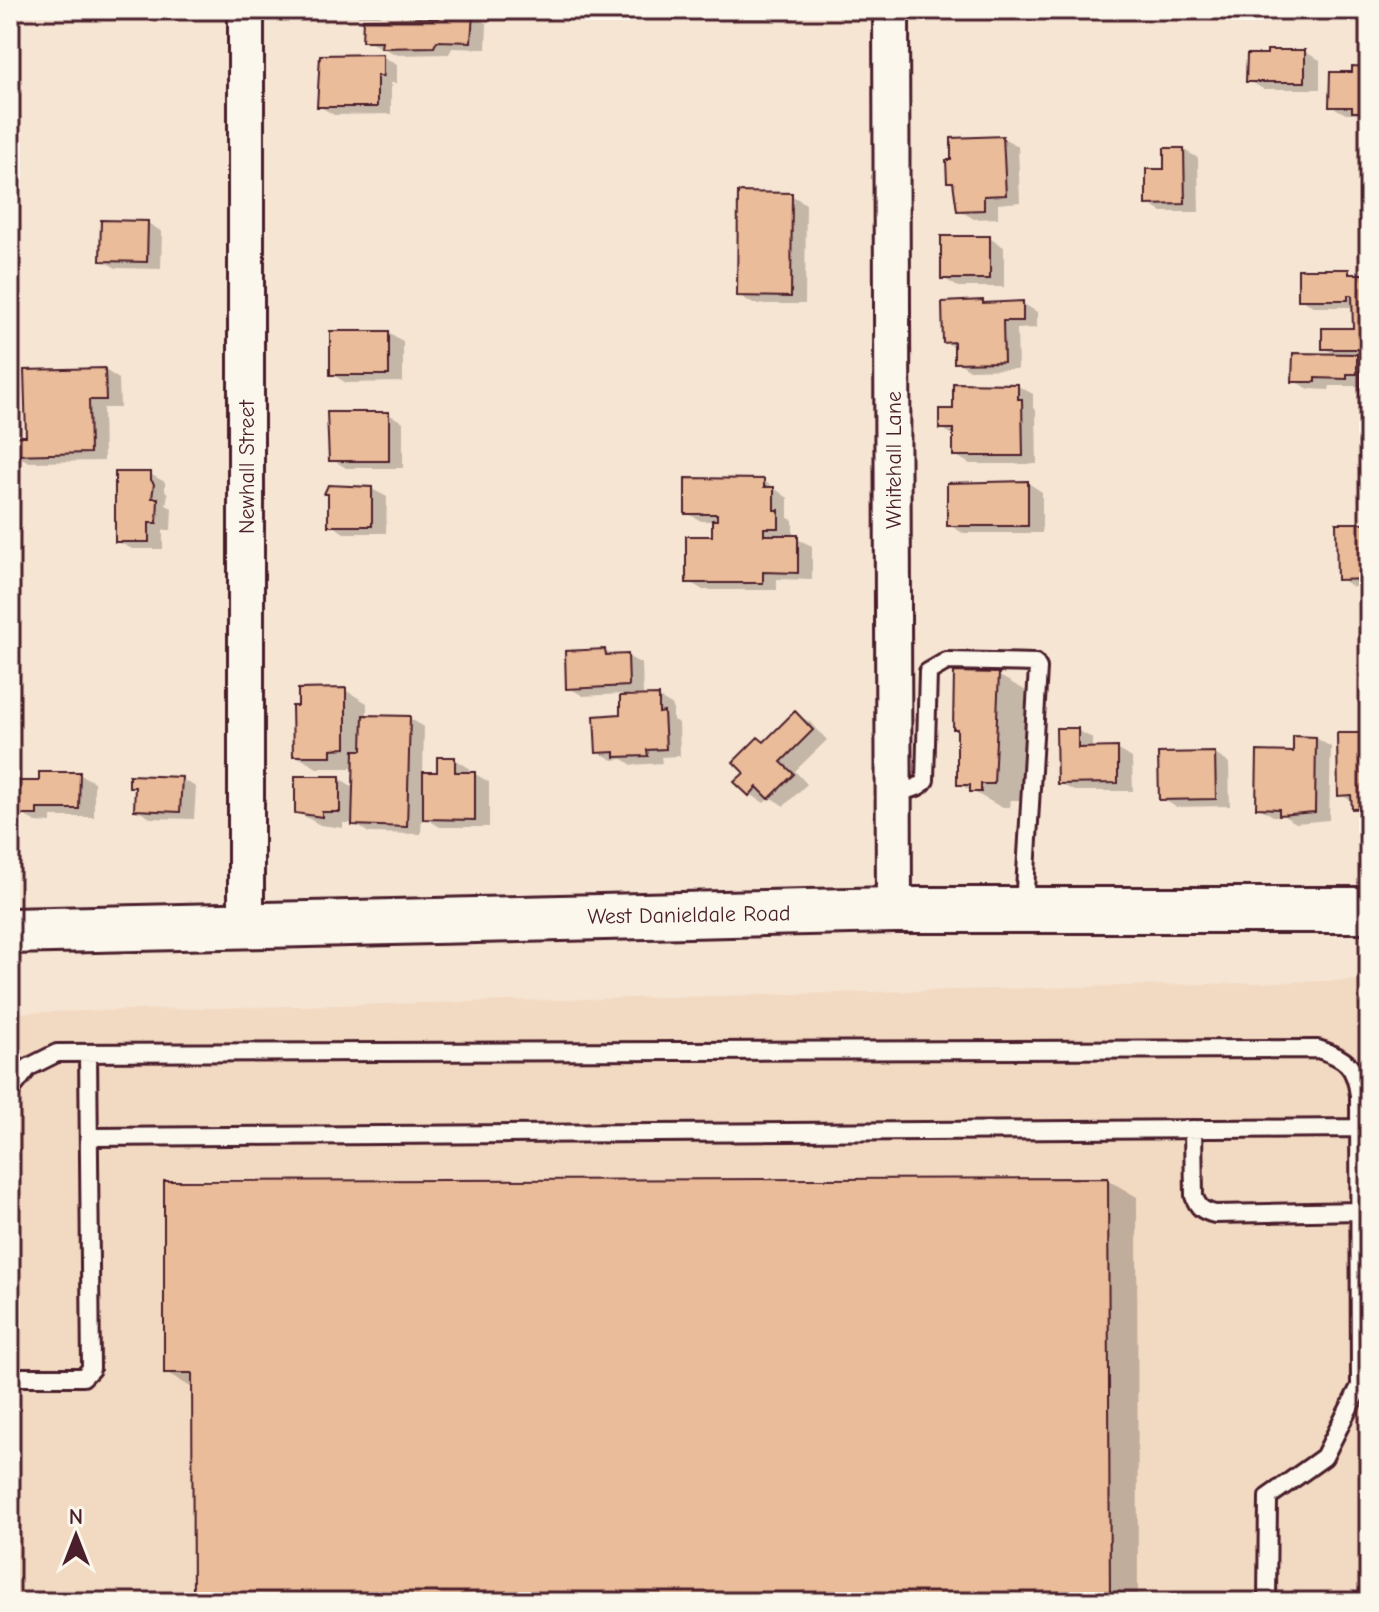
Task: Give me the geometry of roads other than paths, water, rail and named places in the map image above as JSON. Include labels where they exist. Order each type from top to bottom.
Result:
[{"type":"street","name":"Newhall Street","points":[[246,10],[246,924]]},
{"type":"street","name":"Whitehall Lane","points":[[891,10],[894,910]]},
{"type":"street","name":"West Danieldale Road","points":[[10,931],[894,910],[1369,910]]},
{"type":"lane","points":[[894,791],[910,790],[925,780],[928,672],[947,661],[1035,663],[1038,668],[1024,910]]},
{"type":"lane","points":[[10,1091],[29,1067],[57,1053],[1318,1049],[1334,1054],[1349,1064],[1357,1078],[1360,1128],[1360,1386],[1324,1457],[1268,1497],[1267,1602]]},
{"type":"lane","points":[[10,1284],[10,1376],[83,1377],[91,1369],[88,1053]]},
{"type":"lane","points":[[89,1137],[1360,1128]]},
{"type":"lane","points":[[1193,1129],[1194,1196],[1197,1205],[1204,1211],[1215,1214],[1360,1211]]}]
